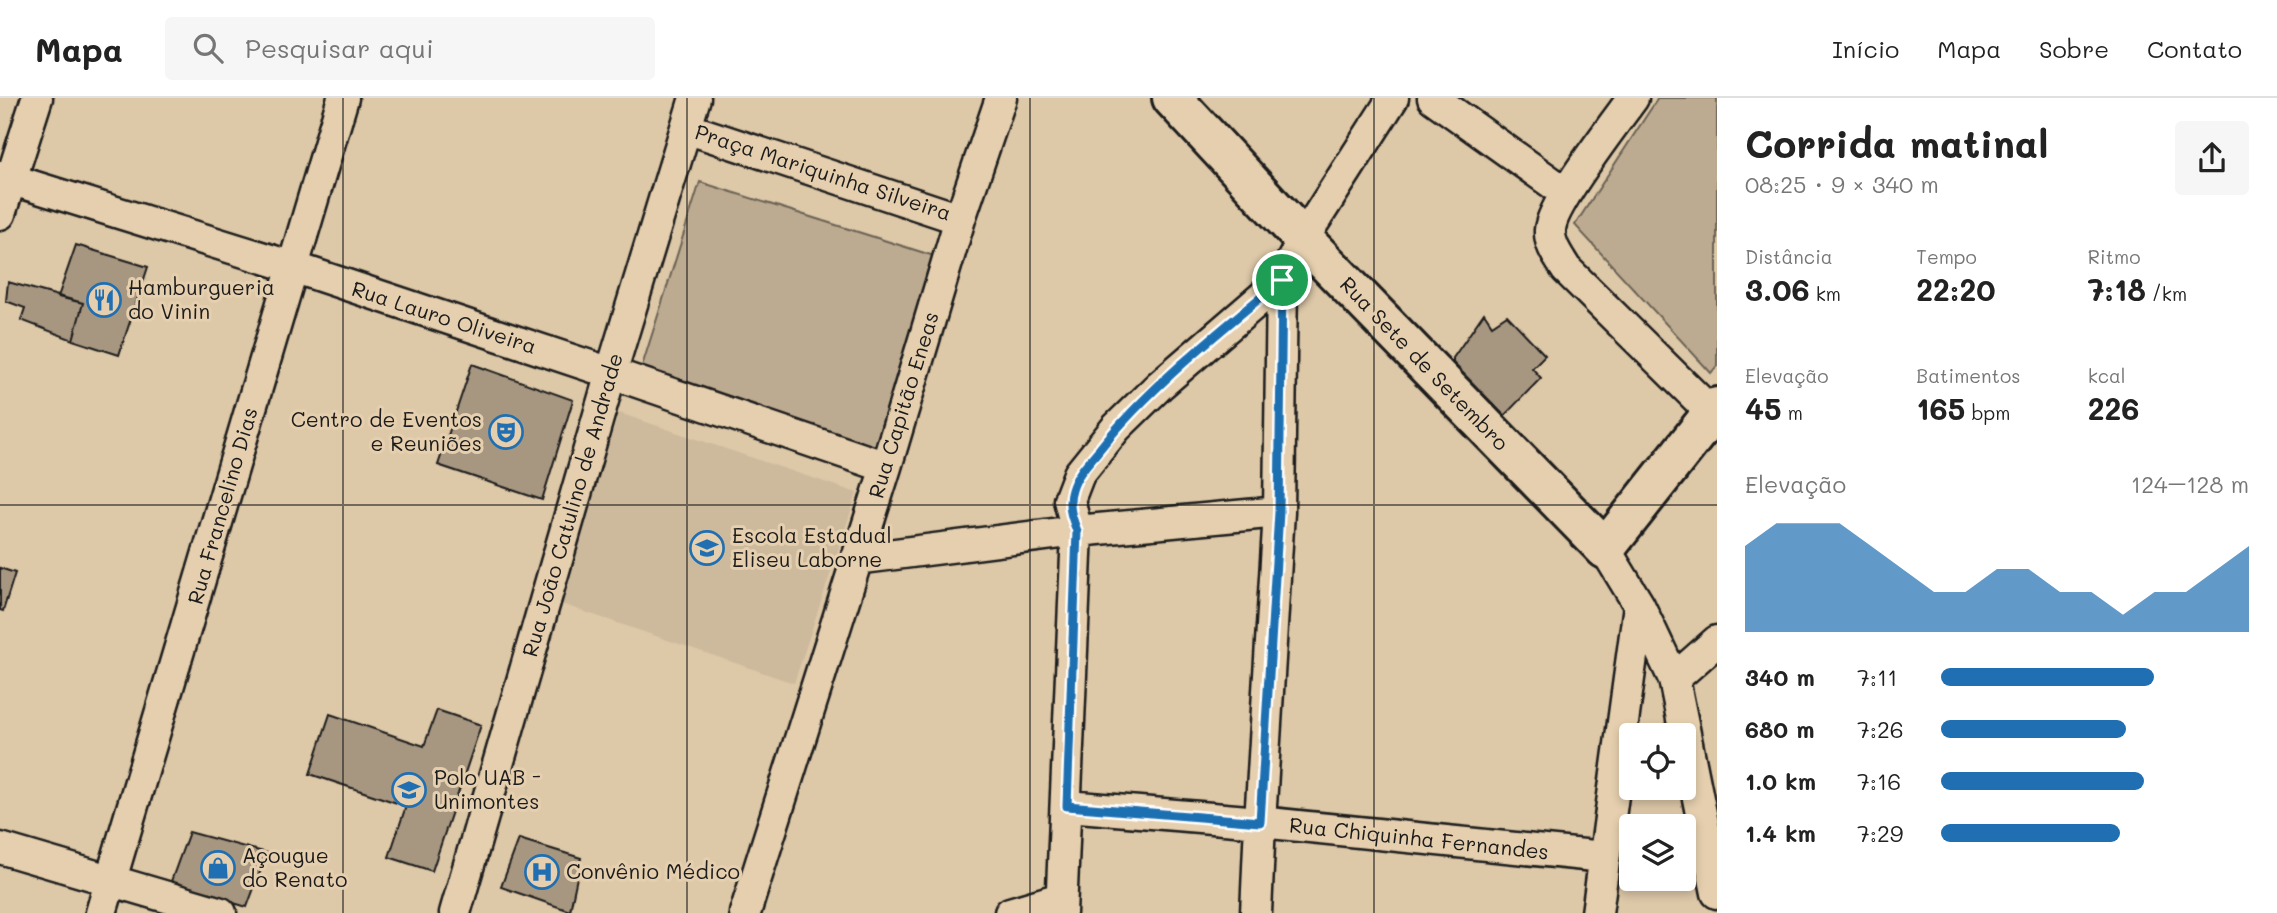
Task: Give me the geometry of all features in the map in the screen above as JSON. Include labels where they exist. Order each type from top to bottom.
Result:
[{"type":"street","points":[[0,214],[5,178],[37,98]]},
{"type":"street","name":"Rua Francelino Dias","points":[[102,913],[343,98]]},
{"type":"street","name":"Rua João Catulino de Andrade","points":[[455,913],[611,373],[695,98]]},
{"type":"street","name":"Rua Capitão Eneas","points":[[745,913],[886,467],[960,219],[1001,98]]},
{"type":"street","name":"Rua Sete de Setembro","points":[[1172,98],[1303,239],[1605,549],[1639,605],[1674,679],[1717,893]]},
{"type":"street","points":[[1010,913],[1061,906],[1077,531],[1069,500],[1079,474],[1116,428],[1236,318],[1282,280],[1303,239],[1393,98]]},
{"type":"street","points":[[1433,98],[1566,193]]},
{"type":"street","points":[[1605,549],[1714,410],[1566,269],[1551,245],[1550,228],[1554,214],[1633,98]]},
{"type":"street","name":"Praça Mariquinha Silveira","points":[[686,128],[960,219]]},
{"type":"street","name":"Rua Lauro Oliveira","points":[[5,178],[293,267],[886,467]]},
{"type":"street","points":[[1256,913],[1279,512],[1282,280]]},
{"type":"street","points":[[856,559],[1077,531],[1279,512]]},
{"type":"street","points":[[1597,913],[1639,605]]},
{"type":"street","points":[[1674,679],[1717,641]]},
{"type":"street","name":"Rua Chiquinha Fernandes","points":[[1067,806],[1260,822],[1604,858]]},
{"type":"street","points":[[0,849],[222,913]]},
{"type":"shaded area","points":[[1658,98],[1717,98],[1717,366],[1711,373],[1575,225]]},
{"type":"shaded area","points":[[700,182],[934,256],[873,452],[638,379]]},
{"type":"shaded area","name":"Escola Estadual Eliseu Laborne","points":[[619,413],[857,493],[794,683],[556,602]]},
{"type":"building","name":"Hamburgueria do Vinin","points":[[76,245],[148,267],[119,355],[73,340],[83,303],[58,297]]},
{"type":"building","points":[[8,282],[83,303],[73,340],[21,320],[25,308],[6,301]]},
{"type":"building","points":[[1484,313],[1492,325],[1507,315],[1545,355],[1532,368],[1541,378],[1503,417],[1453,380],[1453,358]]},
{"type":"building","name":"Centro de Eventos e Reuniões","points":[[472,364],[573,400],[542,500],[438,465]]},
{"type":"building","points":[[0,568],[15,573],[3,611],[0,610]]},
{"type":"building","name":"Polo UAB - Unimontes","points":[[437,710],[481,725],[432,871],[389,857],[406,806],[310,774],[330,714],[424,746]]},
{"type":"building","name":"Açougue do Renato","points":[[189,832],[267,853],[247,907],[170,884]]},
{"type":"building","name":"Convênio Médico","points":[[519,839],[581,858],[570,911],[501,887]]},
{"type":"place","name":"Hamburgueria do Vinin","points":[[104,300]]},
{"type":"place","name":"Centro de Eventos e Reuniões","points":[[506,432]]},
{"type":"place","name":"Escola Estadual Eliseu Laborne","points":[[707,548]]},
{"type":"place","name":"Polo UAB - Unimontes","points":[[409,790]]},
{"type":"place","name":"Açougue do Renato","points":[[218,868]]},
{"type":"place","name":"Convênio Médico","points":[[542,872]]},
{"type":"route","points":[[1282,280],[1279,512],[1260,822],[1067,806],[1077,531],[1069,500],[1073,487],[1079,474],[1116,428],[1160,385],[1282,280]]}]
